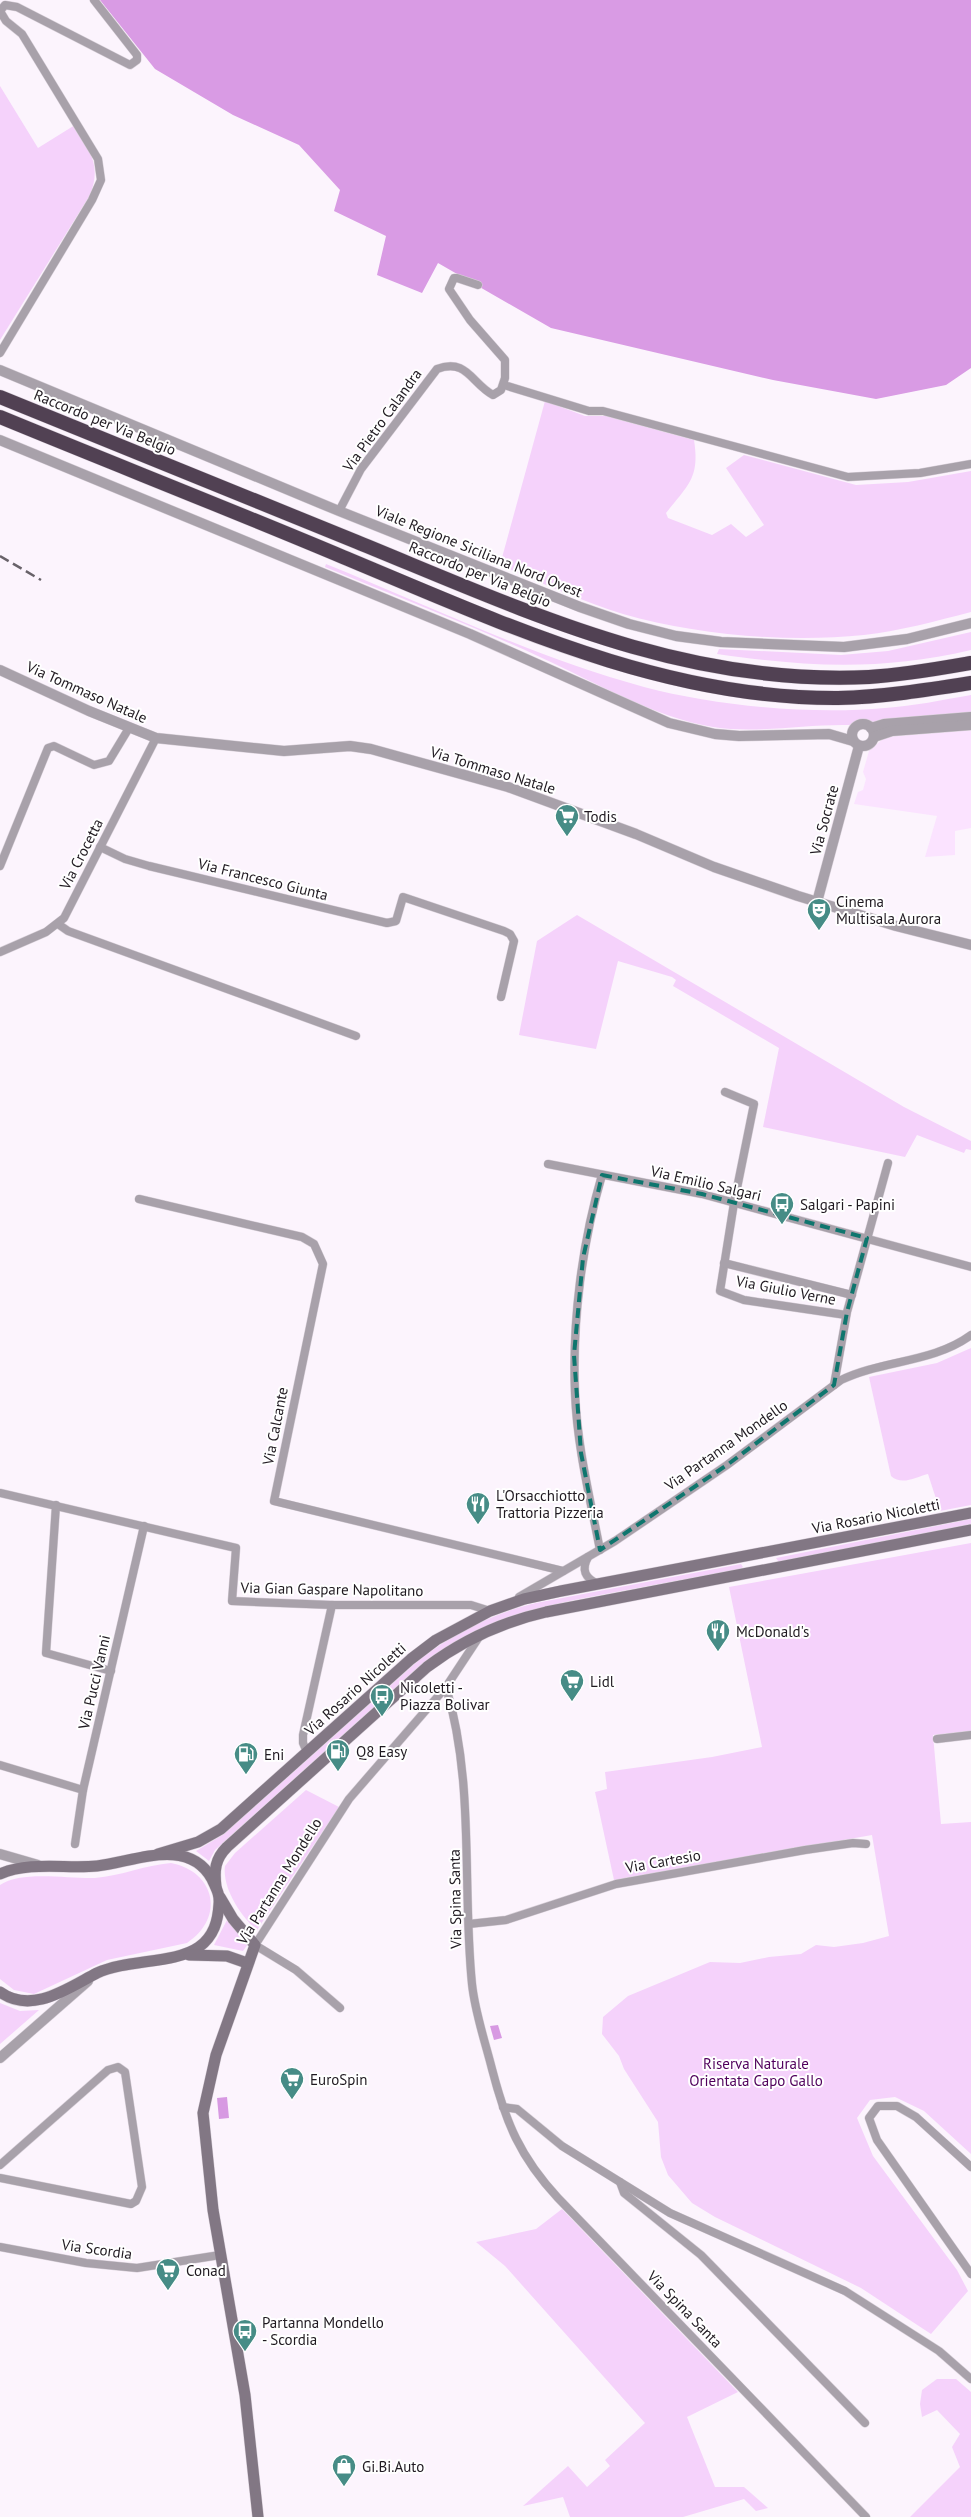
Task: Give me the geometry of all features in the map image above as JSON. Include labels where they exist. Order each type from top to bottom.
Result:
[{"type":"highway","points":[[0,388],[196,469],[290,514]]},
{"type":"highway","name":"Raccordo per Via Belgio","points":[[0,397],[576,629],[668,658],[738,670],[829,678],[902,674],[971,663]]},
{"type":"highway","points":[[0,417],[462,607],[571,650],[625,667],[687,682],[740,690],[804,696],[874,696],[971,683]]},
{"type":"main road","name":"Via Rosario Nicoletti","points":[[158,1854],[198,1842],[220,1829],[417,1654],[456,1627],[490,1611],[507,1604],[598,1584],[971,1513]]},
{"type":"main road","points":[[182,1955],[201,1946],[213,1931],[218,1915],[215,1868],[221,1853],[421,1672],[454,1648],[483,1632],[509,1622],[546,1612],[971,1530]]},
{"type":"main road","points":[[786,1548],[776,1552],[771,1557],[771,1561],[774,1565],[791,1565]]},
{"type":"main road","points":[[737,1575],[746,1571],[749,1567],[747,1560],[740,1556]]},
{"type":"main road","points":[[0,1874],[23,1868],[97,1866],[158,1854],[173,1854],[197,1863],[209,1874],[233,1919],[255,1945]]},
{"type":"main road","name":"Via Partanna Mondello","points":[[255,1945],[247,1963],[216,2055],[203,2113],[213,2210],[245,2394],[258,2517]]},
{"type":"main road","points":[[0,1992],[16,2000],[27,2002],[43,2000],[102,1971],[142,1961],[182,1955],[217,1954],[247,1963]]},
{"type":"street","points":[[0,353],[92,200],[101,180],[98,159],[82,130],[22,34],[6,21],[0,12],[5,5],[17,7],[130,65],[136,60],[137,55],[94,0]]},
{"type":"street","points":[[478,285],[454,278],[449,289],[470,320],[505,360],[504,385],[589,411],[603,411],[710,438],[848,477],[920,473],[971,464]]},
{"type":"street","name":"Via Pietro Calandra","points":[[340,511],[361,469],[437,369],[448,366],[462,368],[493,395],[499,392],[504,385]]},
{"type":"street","name":"Viale Regione Siciliana Nord Ovest","points":[[0,370],[340,511],[580,607],[629,624],[676,636],[763,645],[844,647],[907,639],[971,623]]},
{"type":"street","points":[[0,440],[444,623],[669,723],[715,734],[739,736],[829,734],[856,743],[870,743],[872,732],[884,724],[971,717]]},
{"type":"street","name":"Via Tommaso Natale","points":[[0,671],[156,738],[284,751],[350,746],[371,749],[508,787],[636,834],[724,871],[896,926],[971,945]]},
{"type":"street","points":[[856,743],[852,734],[857,726],[864,724],[872,732],[971,725]]},
{"type":"street","points":[[0,866],[48,748],[54,746],[94,765],[110,761],[129,728]]},
{"type":"street","name":"Via Crocetta","points":[[0,952],[46,932],[64,918],[156,738]]},
{"type":"street","name":"Via Socrate","points":[[817,902],[856,743]]},
{"type":"street","name":"Via Francesco Giunta","points":[[100,847],[125,859],[150,866],[387,924],[396,921],[403,897],[510,934],[514,941],[501,997]]},
{"type":"street","points":[[58,924],[68,932],[356,1036]]},
{"type":"street","points":[[725,1092],[754,1104],[724,1262],[852,1295]]},
{"type":"street","points":[[834,1385],[846,1315],[888,1163]]},
{"type":"street","name":"Via Emilio Salgari","points":[[548,1164],[734,1202],[971,1267]]},
{"type":"street","points":[[600,1550],[581,1452],[575,1393],[574,1355],[583,1258],[602,1175]]},
{"type":"street","name":"Via Calcante","points":[[139,1199],[302,1236],[314,1244],[323,1264],[274,1501],[563,1571]]},
{"type":"street","name":"Via Giulio Verne","points":[[724,1262],[720,1291],[744,1300],[846,1315]]},
{"type":"street","name":"Via Partanna Mondello","points":[[507,1604],[600,1550],[728,1466],[834,1385],[861,1372],[948,1349],[971,1335]]},
{"type":"street","name":"Via Gian Gaspare Napolitano","points":[[0,1493],[236,1548],[232,1601],[332,1605],[462,1605],[478,1606],[490,1611]]},
{"type":"street","points":[[56,1505],[46,1653],[111,1671]]},
{"type":"street","name":"Via Pucci Vanni","points":[[75,1844],[83,1790],[144,1526]]},
{"type":"street","points":[[588,1557],[583,1567],[585,1574],[589,1580],[598,1584]]},
{"type":"street","points":[[307,1752],[303,1744],[303,1734],[332,1605]]},
{"type":"street","name":"Via Partanna Mondello","points":[[255,1945],[349,1799],[446,1687],[483,1632]]},
{"type":"street","name":"Via Spina Santa","points":[[446,1687],[457,1722],[459,1741],[467,1829],[474,1993],[503,2108],[518,2144],[535,2173],[866,2517]]},
{"type":"street","points":[[937,1739],[971,1735]]},
{"type":"street","points":[[0,1765],[83,1790]]},
{"type":"street","name":"Via Cartesio","points":[[470,1924],[506,1920],[616,1884],[804,1850],[853,1843],[866,1844]]},
{"type":"street","points":[[0,1854],[46,1867]]},
{"type":"street","points":[[255,1945],[296,1970],[340,2008]]},
{"type":"street","points":[[0,2058],[102,1971]]},
{"type":"street","points":[[0,2165],[108,2070],[118,2067],[124,2072],[142,2187],[136,2201],[130,2204],[0,2178]]},
{"type":"street","points":[[971,2167],[916,2117],[897,2106],[878,2106],[869,2118],[877,2140],[971,2274]]},
{"type":"street","points":[[503,2108],[517,2108],[562,2146],[670,2213],[845,2291],[939,2350],[971,2379]]},
{"type":"street","points":[[620,2182],[624,2193],[701,2255],[865,2423]]},
{"type":"street","name":"Via Scordia","points":[[0,2247],[86,2263],[137,2268],[220,2255]]},
{"type":"highlighted area","points":[[602,1175],[702,1194],[867,1238],[847,1312],[834,1385],[727,1465],[600,1550],[581,1453],[574,1355],[583,1258]]},
{"type":"shaded area","points":[[100,0],[971,0],[971,368],[946,385],[876,399],[773,380],[551,328],[438,263],[422,293],[377,275],[386,236],[334,211],[340,190],[299,145],[233,115],[155,69]]},
{"type":"shaded area","points":[[971,730],[971,828],[955,831],[955,855],[925,857],[937,816],[854,804],[858,792],[863,790],[866,779],[863,772],[869,751],[885,737]]},
{"type":"shaded area","points":[[498,2025],[502,2038],[494,2040],[490,2026]]},
{"type":"shaded area","points":[[227,2097],[229,2118],[219,2119],[217,2098]]},
{"type":"green space","points":[[0,86],[38,148],[75,125],[92,158],[95,175],[90,195],[0,340]]},
{"type":"green space","points":[[545,401],[585,416],[606,416],[694,440],[694,472],[686,488],[666,513],[668,518],[712,535],[731,524],[746,537],[764,525],[726,468],[744,455],[856,485],[908,482],[971,471],[971,612],[904,628],[864,635],[804,638],[711,632],[651,621],[607,609],[500,565]]},
{"type":"green space","points":[[326,564],[523,646],[604,675],[672,694],[732,704],[826,710],[896,707],[971,695],[971,714],[874,723],[861,721],[849,725],[747,730],[713,727],[691,722],[669,716],[626,698],[488,634],[325,567]]},
{"type":"green space","points":[[971,632],[971,650],[938,657],[875,664],[844,665],[782,662],[717,654],[719,649],[841,655],[888,651]]},
{"type":"green space","points":[[577,915],[904,1107],[971,1141],[971,1150],[966,1149],[964,1153],[917,1135],[905,1157],[763,1127],[779,1048],[673,986],[676,980],[672,977],[618,961],[596,1049],[519,1035],[537,941]]},
{"type":"green space","points":[[971,1348],[971,1505],[940,1511],[928,1474],[904,1481],[891,1476],[869,1377],[937,1363]]},
{"type":"green space","points":[[971,1519],[971,1525],[779,1562],[776,1558]]},
{"type":"green space","name":"Riserva Naturale Orientata Capo Gallo","points":[[971,1543],[971,1731],[933,1735],[941,1824],[971,1822],[971,2154],[924,2111],[895,2097],[870,2100],[857,2118],[873,2156],[957,2270],[968,2291],[931,2334],[861,2288],[715,2217],[692,2203],[668,2175],[661,2157],[658,2122],[624,2069],[619,2056],[602,2034],[603,2017],[628,1996],[710,1962],[740,1963],[769,1957],[801,1954],[816,1945],[834,1947],[863,1943],[889,1936],[872,1835],[614,1880],[595,1792],[607,1789],[605,1772],[712,1757],[762,1747],[729,1587]]},
{"type":"green space","points":[[741,1564],[743,1567],[740,1569],[588,1597],[535,1609],[486,1626],[463,1638],[439,1652],[416,1669],[215,1850],[209,1861],[196,1851],[224,1834],[419,1660],[446,1641],[474,1625],[504,1612],[536,1603]]},
{"type":"green space","points":[[306,1790],[339,1807],[257,1930],[245,1918],[234,1901],[226,1883],[225,1866],[235,1853]]},
{"type":"green space","points":[[171,1863],[186,1868],[198,1876],[206,1886],[210,1897],[211,1909],[207,1921],[199,1933],[187,1943],[107,1960],[34,1994],[14,1990],[0,1979],[0,1885],[9,1880],[32,1876],[105,1877]]},
{"type":"green space","points":[[227,1920],[248,1944],[243,1951],[214,1945]]},
{"type":"green space","points":[[0,2003],[20,2011],[39,2010],[0,2044]]},
{"type":"green space","points":[[562,2209],[738,2392],[687,2417],[715,2487],[744,2487],[768,2508],[756,2511],[744,2499],[683,2517],[570,2517],[563,2497],[523,2506],[568,2466],[587,2487],[610,2466],[605,2460],[645,2423],[505,2266],[476,2242],[536,2229]]},
{"type":"green space","points":[[937,2379],[956,2379],[971,2392],[971,2517],[910,2517],[960,2467],[952,2447],[960,2434],[937,2410],[922,2417],[920,2404],[922,2390]]},
{"type":"railway","points":[[0,556],[41,580]]},
{"type":"place","name":"Todis","points":[[567,837]]},
{"type":"place","name":"Cinema Multisala Aurora","points":[[819,931]]},
{"type":"place","name":"Salgari - Papini","points":[[782,1225]]},
{"type":"place","name":"L'Orsacchiotto Trattoria Pizzeria","points":[[478,1525]]},
{"type":"place","name":"McDonald's","points":[[718,1652]]},
{"type":"place","name":"Lidl","points":[[572,1702]]},
{"type":"place","name":"Nicoletti - Piazza Bolivar","points":[[382,1717]]},
{"type":"place","name":"Q8 Easy","points":[[338,1772]]},
{"type":"place","name":"Eni","points":[[246,1775]]},
{"type":"place","name":"EuroSpin","points":[[292,2100]]},
{"type":"place","name":"Conad","points":[[168,2291]]},
{"type":"place","name":"Partanna Mondello - Scordia","points":[[245,2352]]},
{"type":"place","name":"Gi.Bi.Auto","points":[[344,2487]]}]
